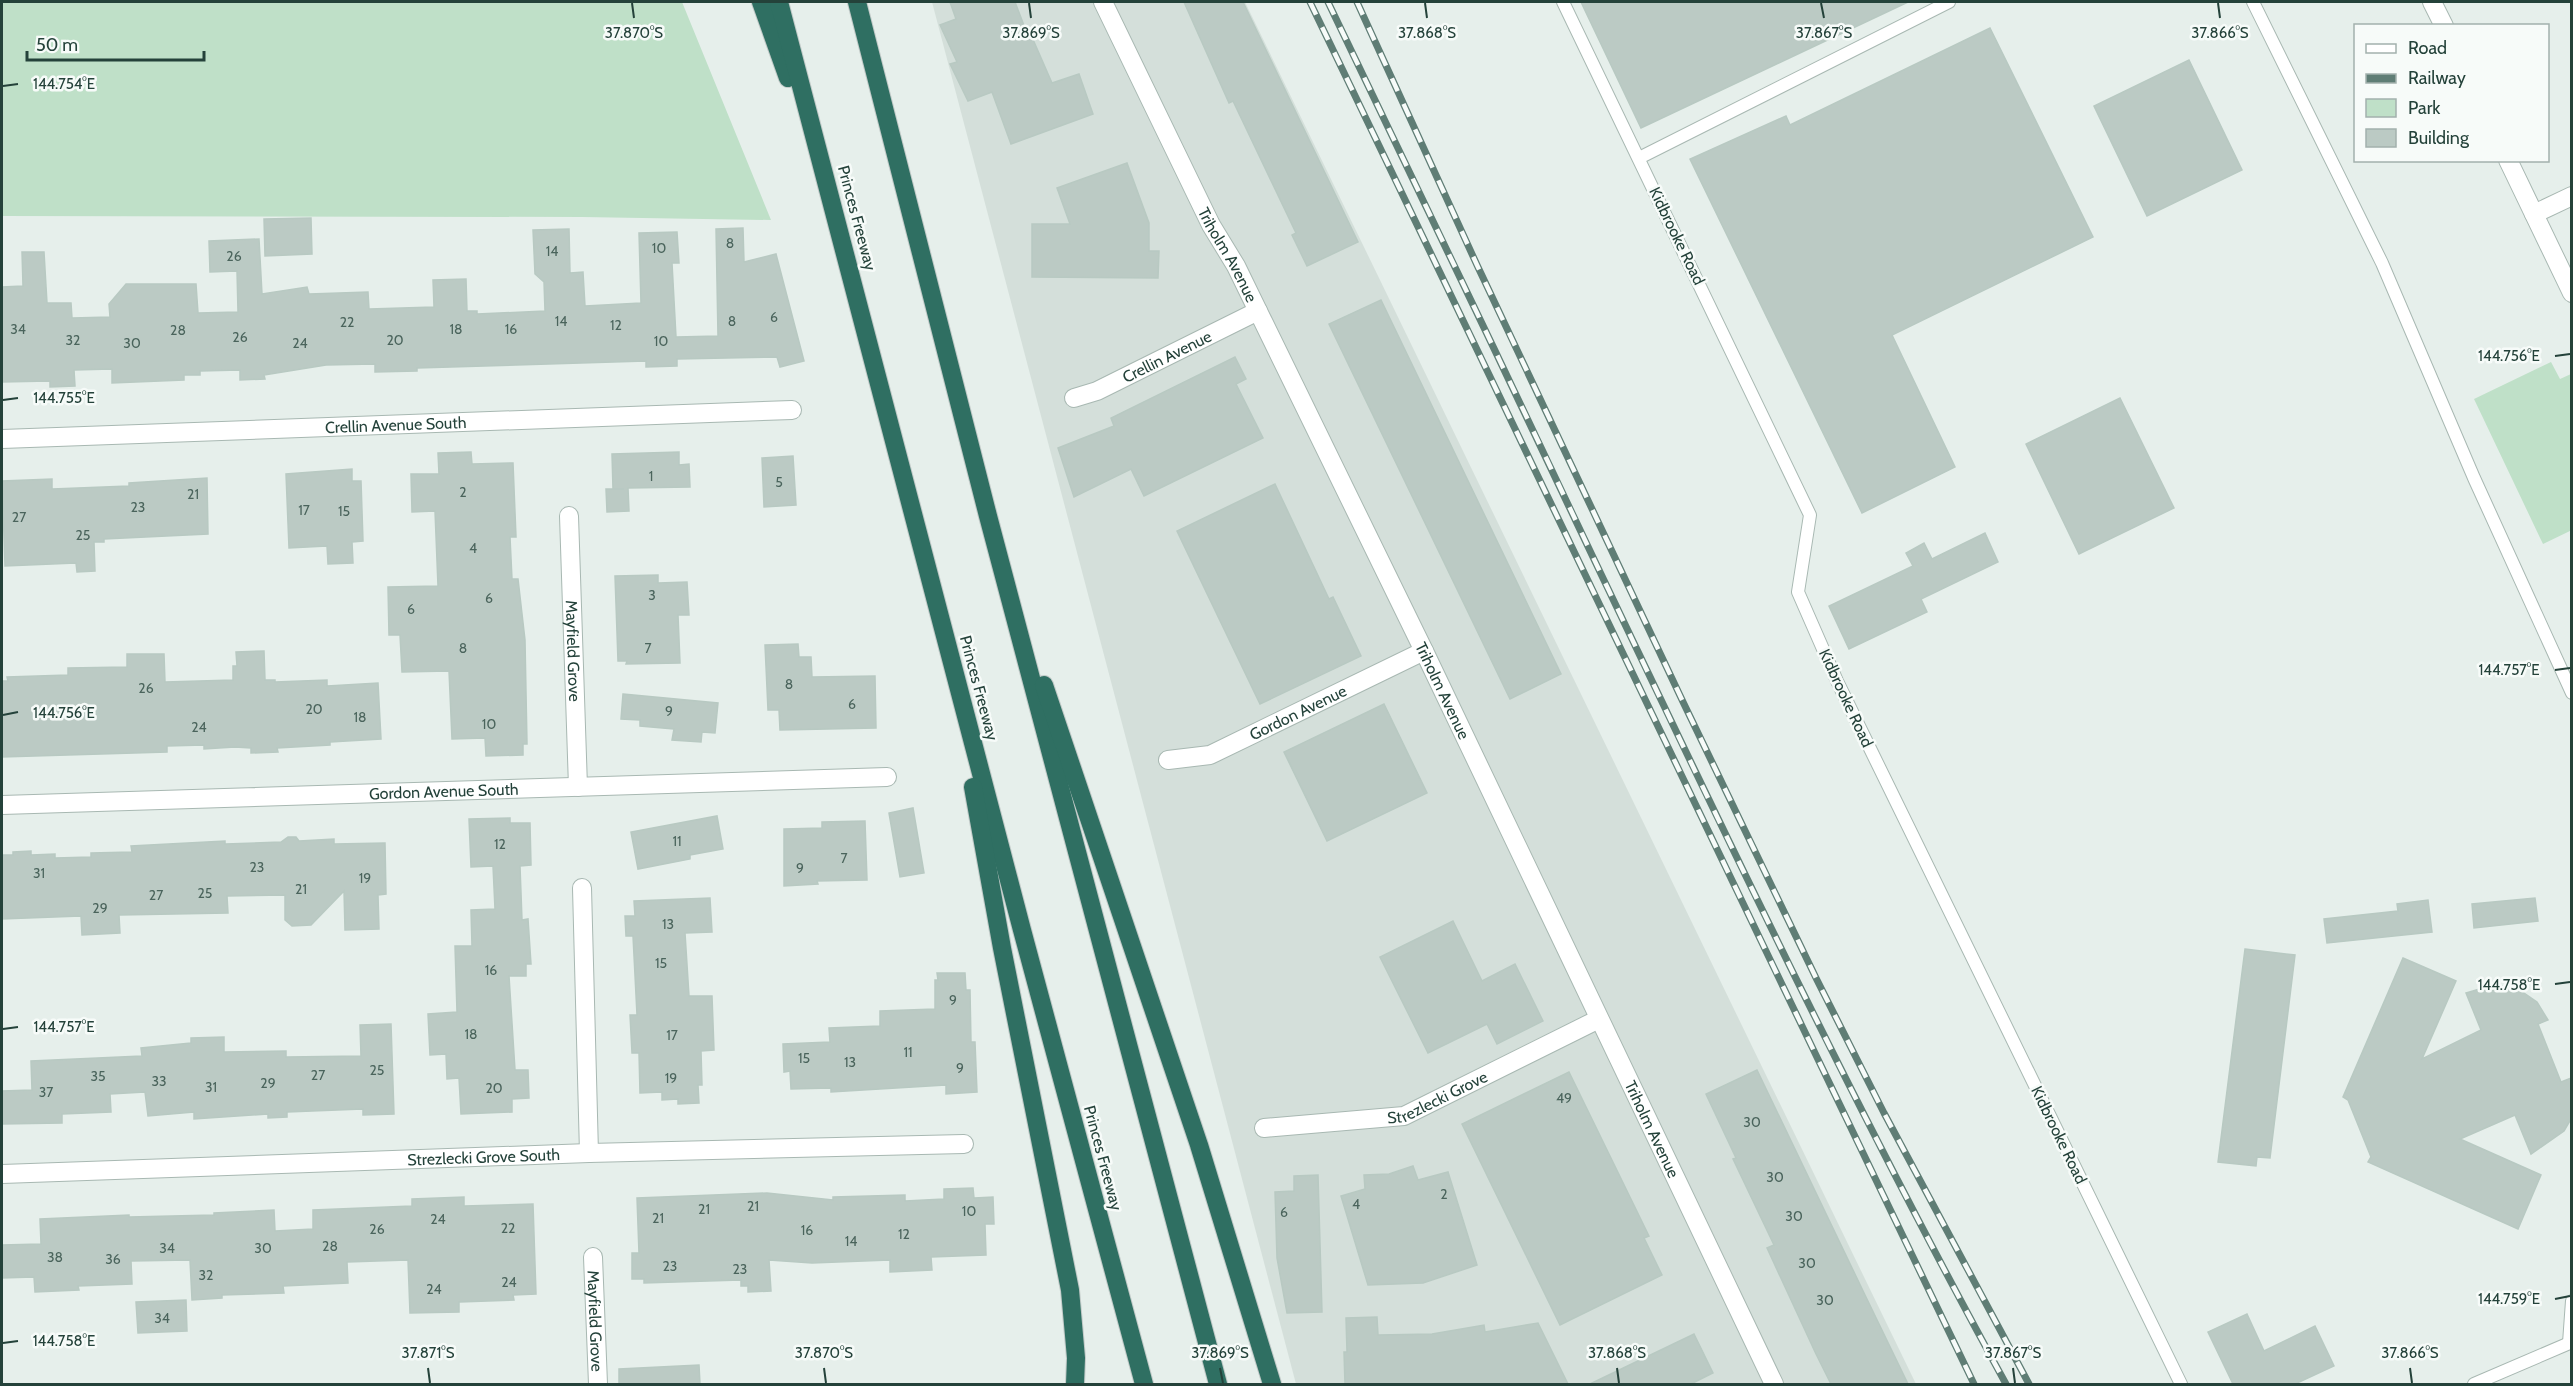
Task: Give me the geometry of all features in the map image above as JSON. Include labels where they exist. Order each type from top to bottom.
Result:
[{"type":"highway","points":[[761,2],[831,198]]},
{"type":"highway","name":"Princes Freeway","points":[[779,2],[1144,1384]]},
{"type":"highway","points":[[857,2],[988,516],[1218,1384]]},
{"type":"highway","points":[[988,516],[1199,1145],[1272,1384]]},
{"type":"highway","points":[[949,649],[1002,948],[1070,1290],[1076,1349],[1075,1384]]},
{"type":"street","name":"Triholm Avenue","points":[[1103,2],[1211,225],[1236,266],[1424,651],[1774,1384]]},
{"type":"street","points":[[2432,2],[2443,24]]},
{"type":"street","points":[[2509,162],[2571,293]]},
{"type":"street","points":[[2534,214],[2571,196]]},
{"type":"street","name":"Crellin Avenue","points":[[1074,398],[1097,391],[1258,311]]},
{"type":"street","name":"Crellin Avenue South","points":[[2,440],[792,410]]},
{"type":"street","name":"Mayfield Grove","points":[[569,516],[578,787]]},
{"type":"street","name":"Gordon Avenue","points":[[1168,760],[1210,755],[1424,651]]},
{"type":"street","name":"Gordon Avenue South","points":[[2,805],[886,777]]},
{"type":"street","points":[[582,888],[589,1154]]},
{"type":"street","name":"Strezlecki Grove","points":[[1264,1128],[1404,1116],[1599,1019]]},
{"type":"street","name":"Strezlecki Grove South","points":[[2,1174],[964,1144]]},
{"type":"street","name":"Mayfield Grove","points":[[593,1257],[598,1384]]},
{"type":"lane","name":"Kidbrooke Road","points":[[1563,2],[1810,515],[1798,592],[1802,602],[1848,702],[2181,1384]]},
{"type":"lane","points":[[1639,158],[1949,2]]},
{"type":"lane","points":[[2253,2],[2382,263],[2474,478],[2571,693]]},
{"type":"lane","points":[[2474,1384],[2570,1342],[2571,1301]]},
{"type":"shaded area","points":[[932,2],[1245,2],[1916,1384],[1296,1384]]},
{"type":"green space","points":[[2,2],[682,2],[771,220],[582,217],[2,216]]},
{"type":"green space","points":[[2551,362],[2560,379],[2571,374],[2572,530],[2543,544],[2474,399]]},
{"type":"building","points":[[950,2],[1015,2],[1028,36],[1031,35],[1052,83],[1079,74],[1093,114],[1011,144],[992,92],[968,101],[950,64],[957,62],[940,25],[956,19]]},
{"type":"building","points":[[1184,2],[1243,2],[1358,242],[1307,266],[1292,235],[1296,233],[1233,101],[1229,103]]},
{"type":"building","points":[[1581,2],[1908,2],[1641,128]]},
{"type":"building","points":[[1990,28],[2093,237],[1892,335],[1955,467],[1862,513],[1690,159],[1786,116],[1790,125]]},
{"type":"building","points":[[2189,60],[2242,170],[2147,216],[2094,106]]},
{"type":"building","points":[[1127,163],[1149,223],[1149,251],[1159,251],[1158,278],[1032,277],[1032,224],[1070,224],[1057,188]]},
{"type":"building","points":[[311,218],[312,254],[265,256],[264,219]]},
{"type":"building","points":[[743,228],[744,262],[776,254],[804,361],[780,367],[777,357],[677,359],[677,366],[646,367],[646,361],[417,368],[417,371],[375,372],[375,364],[326,365],[264,375],[265,379],[240,380],[240,370],[200,371],[200,375],[184,375],[184,380],[112,383],[112,369],[74,370],[75,386],[50,387],[50,381],[2,382],[2,287],[23,286],[22,252],[44,252],[47,303],[71,303],[72,318],[110,317],[109,304],[126,284],[196,284],[198,313],[238,312],[237,271],[210,272],[209,241],[259,239],[262,294],[307,287],[309,294],[368,292],[369,309],[434,307],[433,280],[466,279],[467,311],[477,311],[477,314],[545,311],[544,282],[535,274],[533,230],[569,229],[570,273],[583,272],[585,306],[641,303],[639,233],[677,232],[679,263],[672,263],[676,337],[718,336],[716,229]]},
{"type":"building","points":[[1381,300],[1561,674],[1510,699],[1329,324]]},
{"type":"building","points":[[1235,357],[1246,379],[1236,384],[1263,438],[1144,496],[1131,469],[1074,497],[1058,448],[1114,426],[1111,418]]},
{"type":"building","points":[[2120,398],[2174,508],[2079,554],[2026,444]]},
{"type":"building","points":[[471,452],[472,464],[513,463],[516,537],[510,537],[512,579],[518,579],[525,640],[527,744],[523,744],[523,755],[486,756],[485,738],[452,739],[449,671],[402,672],[400,635],[389,635],[388,587],[438,586],[435,511],[412,512],[411,474],[439,474],[438,453]]},
{"type":"building","points":[[679,452],[679,465],[689,464],[690,487],[628,488],[629,511],[607,512],[606,489],[613,489],[612,454]]},
{"type":"building","points":[[793,456],[796,505],[764,507],[762,458]]},
{"type":"building","points":[[352,469],[352,481],[361,481],[363,541],[352,542],[353,563],[328,564],[327,546],[289,548],[286,474]]},
{"type":"building","points":[[207,478],[208,534],[104,539],[104,542],[94,542],[95,571],[77,572],[76,563],[5,566],[2,481],[52,479],[52,489],[129,486],[129,483]]},
{"type":"building","points":[[1275,484],[1329,599],[1333,597],[1361,656],[1260,704],[1177,531]]},
{"type":"building","points":[[1985,533],[1998,562],[1921,599],[1927,612],[1849,649],[1829,606],[1913,566],[1906,553],[1924,543],[1932,559]]},
{"type":"building","points":[[658,575],[658,583],[687,582],[689,615],[678,615],[680,663],[626,664],[627,661],[618,661],[615,576]]},
{"type":"building","points":[[798,644],[799,657],[811,657],[812,677],[875,676],[876,728],[780,730],[779,710],[768,710],[765,645]]},
{"type":"building","points":[[264,651],[265,680],[275,680],[275,682],[327,680],[327,686],[378,683],[381,739],[277,748],[278,752],[251,753],[251,748],[235,747],[204,749],[204,745],[167,746],[167,752],[2,757],[2,681],[8,681],[7,677],[68,675],[68,668],[127,667],[127,654],[164,654],[165,682],[233,680],[233,666],[237,666],[236,652]]},
{"type":"building","points":[[623,694],[718,703],[715,733],[702,732],[701,742],[672,740],[674,729],[640,726],[640,720],[621,719]]},
{"type":"building","points":[[1384,704],[1427,793],[1327,841],[1284,752]]},
{"type":"building","points":[[913,808],[924,873],[900,877],[889,813]]},
{"type":"building","points":[[717,816],[723,849],[690,855],[690,859],[638,869],[631,832]]},
{"type":"building","points":[[510,818],[510,823],[530,823],[531,865],[520,866],[522,920],[528,919],[531,964],[526,964],[526,976],[509,976],[515,1070],[528,1070],[529,1098],[512,1099],[512,1112],[461,1114],[459,1078],[447,1079],[446,1054],[430,1055],[428,1014],[457,1012],[455,946],[472,946],[471,910],[495,909],[493,866],[471,867],[469,819]]},
{"type":"building","points":[[865,821],[867,880],[817,881],[818,884],[784,886],[784,829],[822,828],[822,822]]},
{"type":"building","points":[[288,837],[296,837],[299,841],[334,839],[334,844],[385,843],[386,894],[378,895],[379,929],[345,930],[344,891],[311,925],[292,926],[285,920],[285,895],[227,896],[228,913],[119,915],[120,933],[82,935],[81,916],[2,919],[2,855],[31,851],[31,855],[55,854],[55,858],[91,857],[91,853],[132,852],[131,846],[225,841],[225,844],[281,842]]},
{"type":"building","points":[[710,898],[712,932],[685,933],[689,996],[712,996],[714,1050],[701,1051],[702,1085],[698,1085],[699,1103],[678,1104],[678,1099],[662,1100],[662,1092],[640,1093],[639,1053],[632,1053],[630,1015],[637,1015],[633,936],[626,936],[625,916],[635,916],[634,901]]},
{"type":"building","points":[[2535,898],[2538,921],[2474,928],[2472,904]]},
{"type":"building","points":[[2428,900],[2432,932],[2327,943],[2324,919],[2398,911],[2397,904]]},
{"type":"building","points":[[1453,921],[1482,981],[1515,964],[1543,1021],[1497,1044],[1487,1024],[1428,1053],[1380,957]]},
{"type":"building","points":[[2245,949],[2295,955],[2270,1158],[2257,1157],[2256,1166],[2218,1162]]},
{"type":"building","points":[[2403,958],[2456,981],[2422,1059],[2481,1030],[2466,993],[2493,985],[2518,989],[2537,1002],[2548,1020],[2538,1024],[2561,1082],[2571,1078],[2571,1119],[2564,1131],[2531,1154],[2515,1115],[2460,1139],[2541,1175],[2518,1229],[2368,1162],[2371,1157],[2348,1100],[2343,1097]]},
{"type":"building","points":[[937,973],[965,973],[966,990],[970,990],[971,1042],[975,1042],[977,1092],[946,1094],[946,1085],[831,1092],[831,1088],[791,1089],[790,1071],[784,1072],[783,1044],[830,1042],[829,1028],[880,1026],[880,1011],[935,1009]]},
{"type":"building","points":[[391,1024],[394,1114],[363,1115],[363,1109],[287,1112],[287,1117],[268,1118],[268,1114],[194,1119],[194,1112],[148,1116],[145,1092],[110,1094],[111,1112],[62,1114],[62,1123],[2,1124],[2,1091],[32,1090],[31,1061],[142,1056],[141,1048],[191,1043],[191,1038],[224,1037],[224,1052],[286,1051],[286,1057],[361,1056],[360,1025]]},
{"type":"building","points":[[1757,1070],[1908,1384],[1831,1384],[1816,1354],[1767,1248],[1774,1245],[1733,1159],[1736,1158],[1706,1094]]},
{"type":"building","points":[[1569,1072],[1649,1236],[1644,1238],[1662,1275],[1560,1325],[1462,1124]]},
{"type":"building","points":[[1413,1166],[1418,1180],[1448,1172],[1477,1265],[1423,1283],[1368,1285],[1341,1196],[1365,1189],[1364,1175],[1389,1174]]},
{"type":"building","points":[[1318,1175],[1322,1312],[1287,1313],[1277,1258],[1275,1192],[1294,1191],[1294,1176]]},
{"type":"building","points":[[973,1188],[974,1198],[993,1197],[994,1224],[985,1224],[986,1255],[931,1257],[932,1270],[890,1272],[890,1260],[812,1263],[769,1260],[771,1291],[748,1292],[748,1286],[741,1286],[741,1280],[644,1283],[644,1279],[632,1279],[632,1253],[639,1253],[637,1198],[767,1193],[833,1200],[833,1197],[905,1195],[905,1201],[944,1199],[944,1189]]},
{"type":"building","points":[[464,1197],[464,1206],[533,1204],[536,1294],[513,1295],[514,1300],[459,1302],[459,1312],[410,1313],[408,1260],[347,1262],[348,1283],[283,1286],[284,1293],[222,1295],[222,1298],[192,1300],[190,1260],[131,1261],[132,1284],[78,1286],[79,1290],[35,1292],[34,1277],[2,1278],[2,1245],[41,1244],[40,1219],[129,1215],[129,1217],[214,1215],[214,1213],[274,1210],[275,1231],[313,1229],[313,1210],[412,1206],[412,1199]]},
{"type":"building","points":[[186,1300],[187,1331],[138,1333],[136,1302]]},
{"type":"building","points":[[2247,1314],[2264,1351],[2315,1326],[2334,1366],[2295,1384],[2233,1384],[2208,1332]]},
{"type":"building","points":[[1377,1317],[1378,1335],[1432,1334],[1484,1325],[1485,1332],[1538,1323],[1568,1384],[1345,1384],[1346,1318]]},
{"type":"building","points":[[1694,1334],[1713,1373],[1691,1384],[1590,1384]]},
{"type":"building","points":[[699,1365],[700,1384],[619,1384],[619,1369]]},
{"type":"railway","points":[[1310,2],[1974,1384]]},
{"type":"railway","points":[[1328,2],[1699,779],[1848,1084],[2006,1384]]},
{"type":"railway","points":[[1357,2],[1477,265],[1817,980],[1884,1113],[2029,1384]]}]
